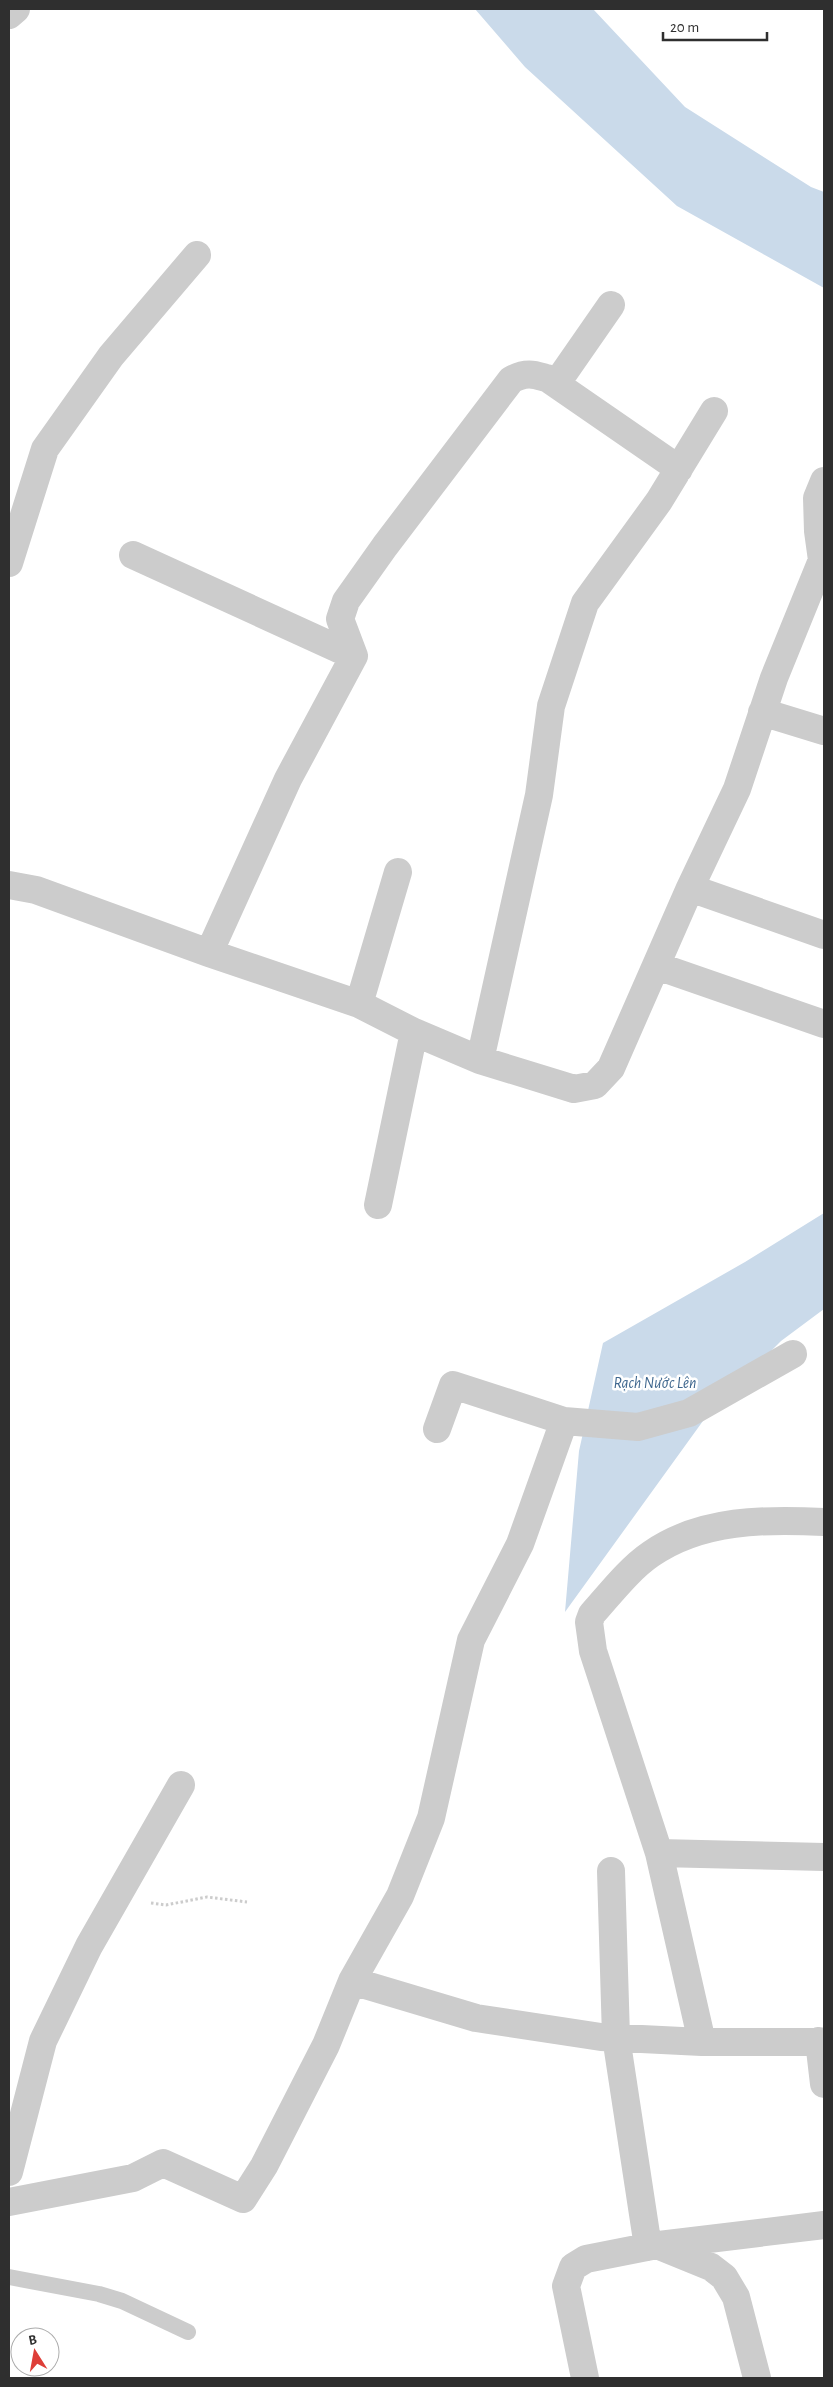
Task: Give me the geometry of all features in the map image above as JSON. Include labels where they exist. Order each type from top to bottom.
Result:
[{"type":"street","points":[[9,15],[16,9]]},
{"type":"street","points":[[9,563],[45,449],[111,356],[197,255]]},
{"type":"street","points":[[550,380],[556,380],[561,377],[611,305]]},
{"type":"street","points":[[209,953],[288,778],[354,656],[340,619],[346,602],[511,380],[520,375],[534,373],[550,380],[679,469]]},
{"type":"street","points":[[480,1060],[539,795],[551,706],[585,603],[659,501],[714,411]]},
{"type":"street","points":[[9,885],[36,890],[209,953],[359,1004],[414,1032],[480,1060],[574,1089],[595,1085],[611,1068],[690,888],[737,790],[762,712],[823,560],[818,531],[817,498],[824,481]]},
{"type":"street","points":[[133,554],[354,656]]},
{"type":"street","points":[[762,712],[824,731]]},
{"type":"street","points":[[359,1004],[398,872]]},
{"type":"street","points":[[690,888],[824,935]]},
{"type":"street","points":[[657,966],[824,1024]]},
{"type":"street","points":[[378,1205],[414,1032]]},
{"type":"street","points":[[437,1429],[453,1385],[564,1421],[638,1427],[689,1413],[793,1354]]},
{"type":"street","points":[[9,2202],[133,2178],[163,2163],[244,2199],[264,2166],[326,2045],[352,1981],[400,1896],[431,1818],[471,1640],[520,1544],[564,1421]]},
{"type":"street","points":[[702,2042],[659,1853],[593,1651],[589,1622],[592,1614],[649,1555],[693,1532],[763,1520],[824,1522]]},
{"type":"street","points":[[9,2172],[43,2041],[89,1946],[181,1785]]},
{"type":"street","points":[[659,1853],[824,1857]]},
{"type":"street","points":[[612,1871],[616,2037],[652,2246]]},
{"type":"street","points":[[352,1981],[476,2018],[510,2024],[616,2037],[702,2042],[822,2042],[824,2084]]},
{"type":"street","points":[[585,2378],[566,2286],[573,2267],[586,2259],[652,2246],[824,2225]]},
{"type":"street","points":[[652,2246],[711,2267],[724,2277],[736,2297],[757,2378]]},
{"type":"lane","points":[[9,2277],[99,2294],[122,2302],[188,2332]]},
{"type":"path","points":[[125,1883],[135,1901],[166,1905],[207,1896],[247,1902]]},
{"type":"water","points":[[475,9],[593,9],[685,107],[811,187],[824,192],[824,288],[677,206],[525,67]]},
{"type":"water","name":"Rạch Nước Lên","points":[[824,1213],[824,1309],[781,1341],[708,1414],[565,1612],[579,1451],[603,1343],[745,1262]]}]
